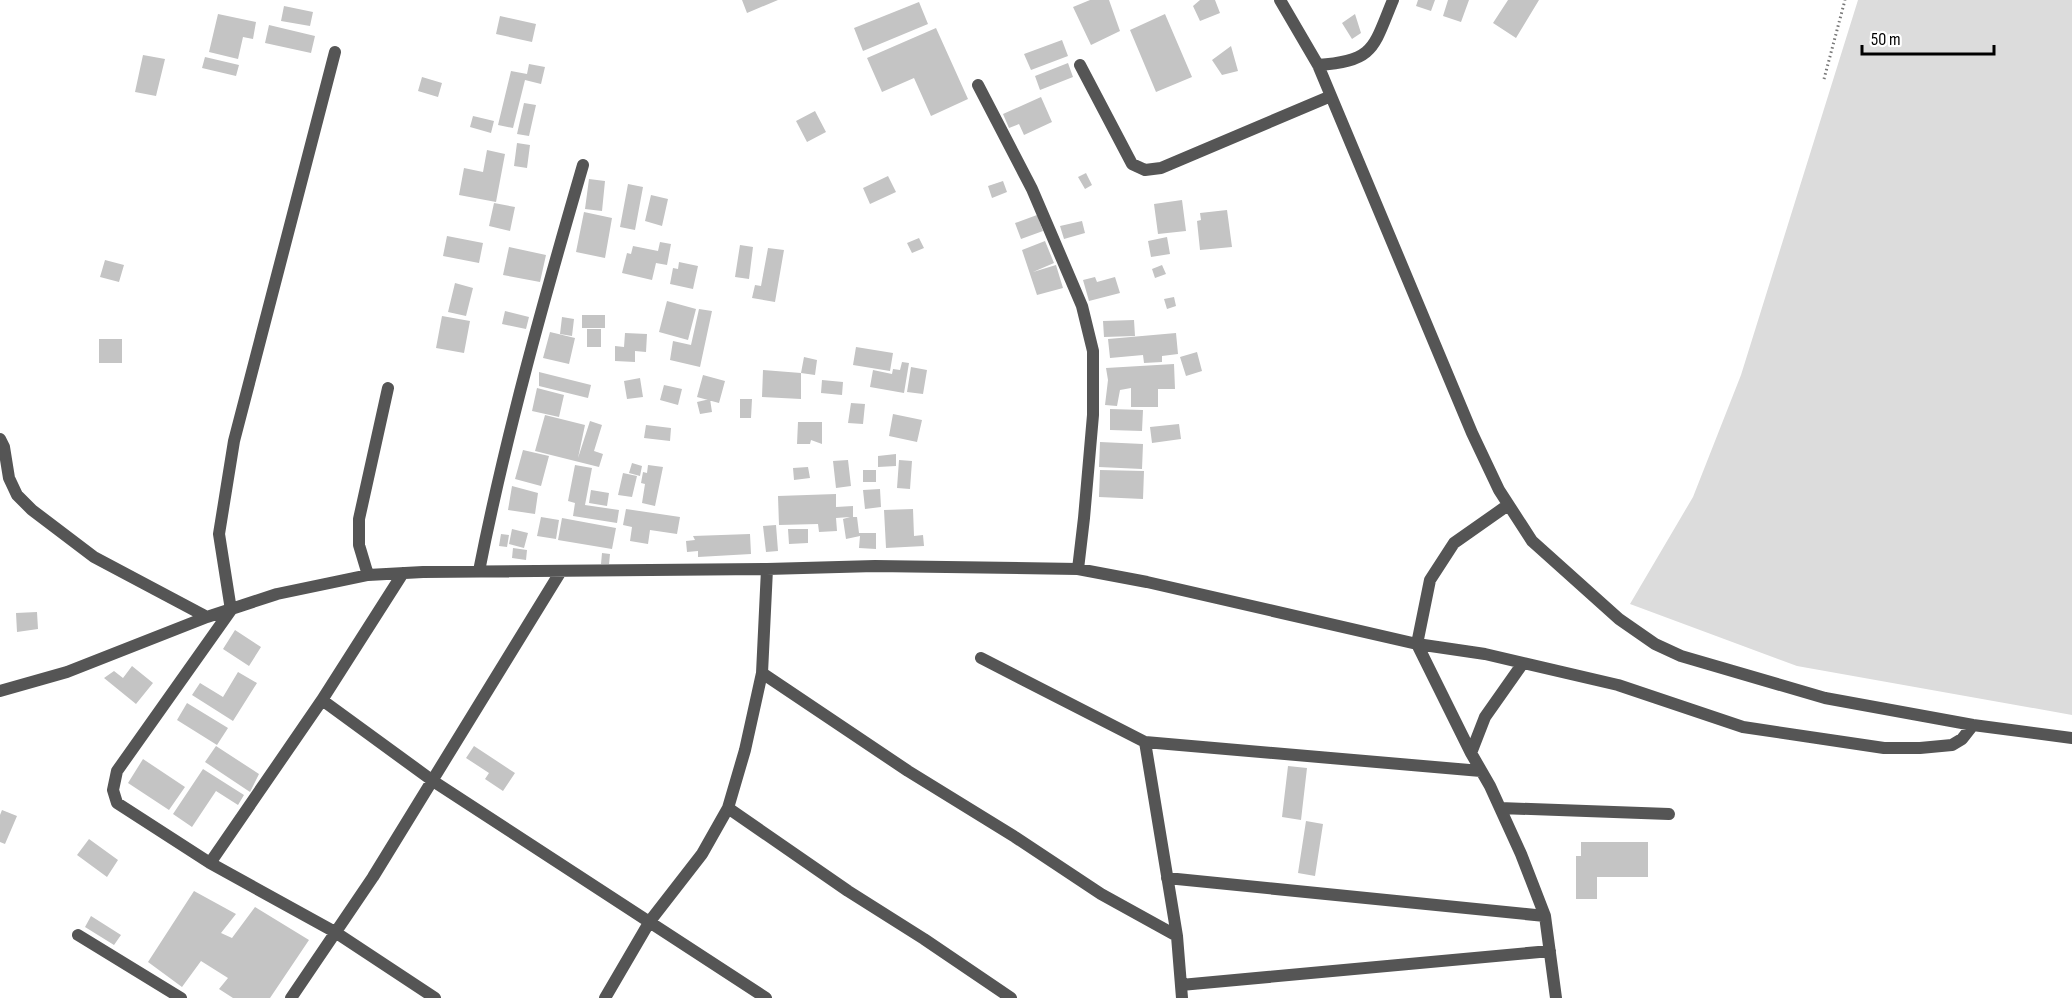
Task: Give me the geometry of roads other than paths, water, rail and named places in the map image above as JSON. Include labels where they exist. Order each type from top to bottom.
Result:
[{"type":"street","points":[[1280,0],[1318,65],[1498,490],[1532,541],[1628,625],[1655,644],[1672,652],[1825,698],[1973,725],[2072,738]]},
{"type":"street","points":[[1318,65],[1341,63],[1362,56],[1374,46],[1393,0]]},
{"type":"street","points":[[335,52],[234,441],[219,534],[231,610],[117,771],[112,790],[117,803],[210,863],[335,933],[435,998]]},
{"type":"street","points":[[1080,65],[1132,164],[1144,170],[1161,168],[1331,96]]},
{"type":"street","points":[[978,85],[1032,189],[1082,306],[1093,351],[1093,415],[1078,569]]},
{"type":"street","points":[[479,571],[493,499],[521,385],[583,165]]},
{"type":"street","points":[[368,575],[359,545],[359,519],[388,388]]},
{"type":"street","points":[[0,440],[4,447],[9,477],[17,495],[32,510],[94,557],[207,617]]},
{"type":"street","points":[[1508,505],[1454,543],[1448,552],[1430,580],[1417,644],[1521,854],[1545,916],[1556,998]]},
{"type":"street","points":[[0,691],[67,672],[207,617],[277,594],[368,575],[479,571],[886,566],[1078,569],[1148,582],[1417,644],[1523,663],[1618,685],[1743,728],[1884,748],[1920,748],[1952,745],[1962,739],[1973,725]]},
{"type":"street","points":[[605,998],[650,921],[702,854],[728,808],[746,750],[762,674],[767,569]]},
{"type":"street","points":[[291,998],[433,781],[561,570]]},
{"type":"street","points":[[210,863],[322,700],[403,573]]},
{"type":"street","points":[[981,658],[1145,742],[1481,771]]},
{"type":"street","points":[[1471,753],[1485,717],[1523,663]]},
{"type":"street","points":[[762,674],[908,771],[1015,837],[1101,894],[1177,936]]},
{"type":"street","points":[[322,700],[433,781],[766,998]]},
{"type":"street","points":[[1145,742],[1177,936],[1181,992],[1550,951]]},
{"type":"street","points":[[728,808],[848,891],[1011,998]]},
{"type":"street","points":[[1500,808],[1669,814]]},
{"type":"street","points":[[1167,878],[1545,916]]},
{"type":"street","points":[[78,935],[181,998]]}]
